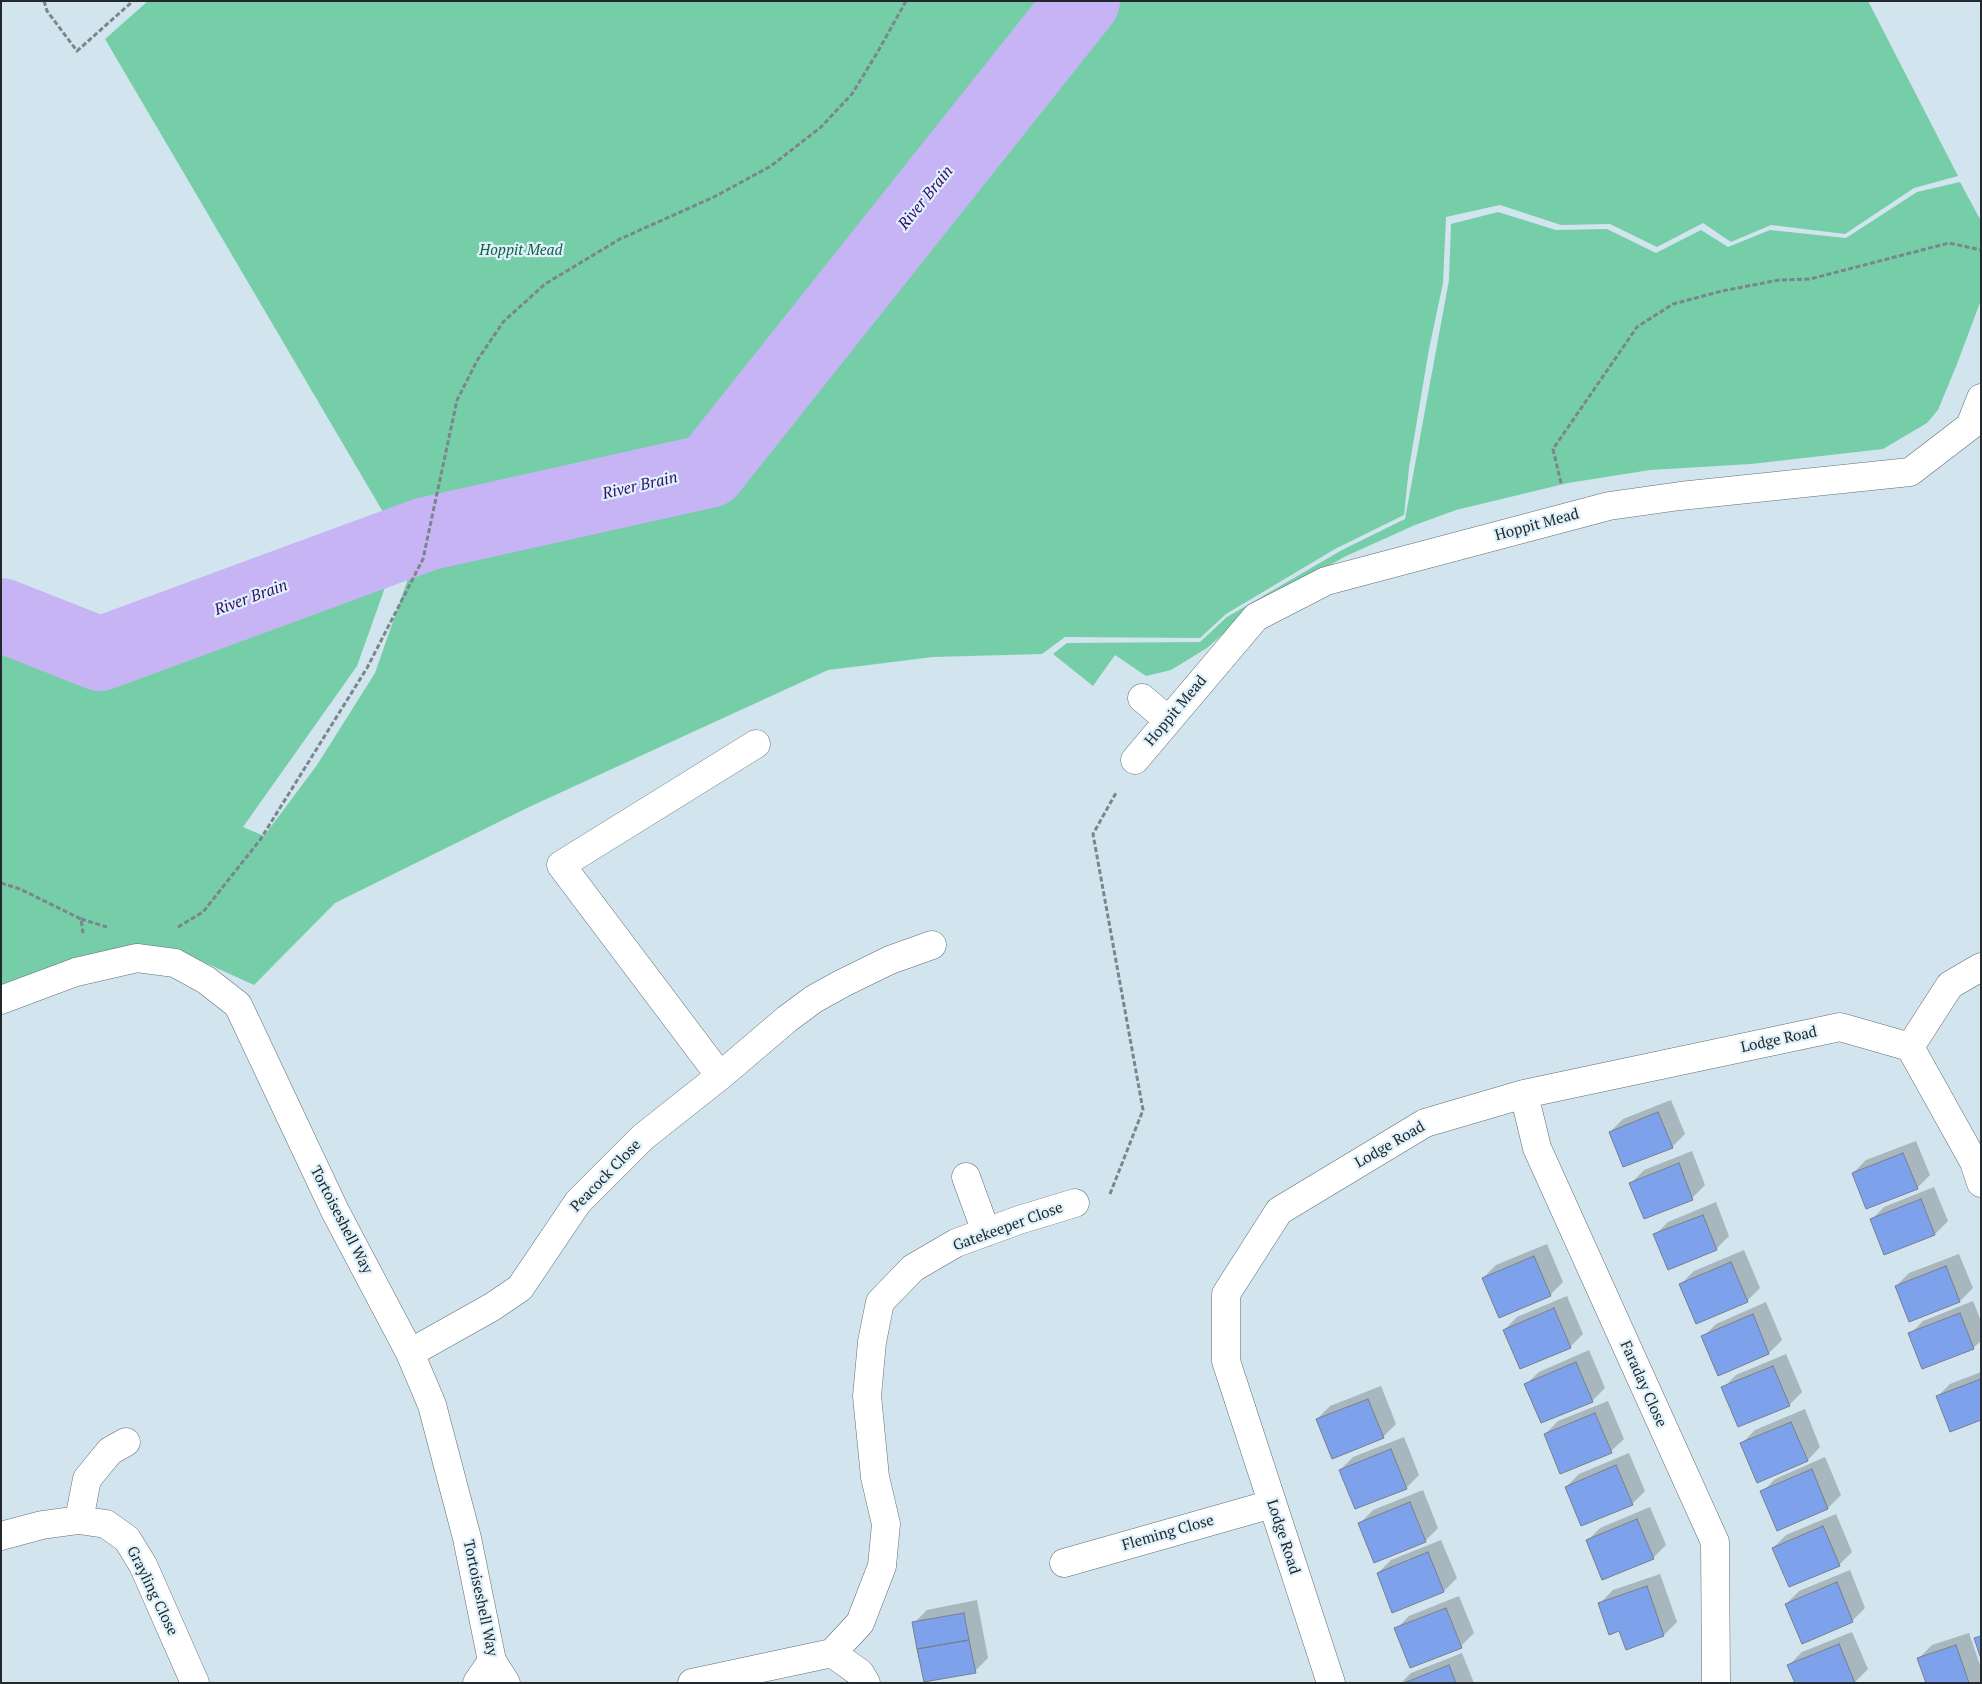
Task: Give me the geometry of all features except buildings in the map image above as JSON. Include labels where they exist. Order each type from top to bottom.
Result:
[{"type":"street","name":"Hoppit Mead","points":[[1135,760],[1256,617],[1326,582],[1609,506],[1680,496],[1910,472],[1970,426],[1981,398]]},
{"type":"street","points":[[1142,698],[1168,720]]},
{"type":"street","points":[[720,1076],[561,865],[756,744]]},
{"type":"street","name":"Peacock Close","points":[[410,1353],[492,1307],[520,1288],[578,1202],[643,1137],[720,1076],[787,1019],[814,999],[843,983],[890,960],[932,945]]},
{"type":"street","name":"Tortoiseshell Way","points":[[1,1000],[76,972],[136,958],[175,963],[206,980],[238,1005],[335,1211],[410,1353],[432,1405],[460,1510],[486,1626],[492,1676]]},
{"type":"street","points":[[1981,967],[1950,985],[1910,1047],[1974,1162],[1981,1183]]},
{"type":"street","name":"Lodge Road","points":[[1331,1683],[1226,1361],[1226,1294],[1279,1211],[1425,1123],[1524,1094],[1840,1027],[1910,1047]]},
{"type":"street","name":"Faraday Close","points":[[1524,1094],[1537,1148],[1715,1542],[1716,1683]]},
{"type":"street","points":[[966,1177],[986,1232]]},
{"type":"street","name":"Gatekeeper Close","points":[[832,1653],[860,1623],[882,1566],[886,1524],[874,1478],[867,1396],[872,1342],[880,1302],[913,1268],[956,1243],[1075,1203]]},
{"type":"street","points":[[79,1520],[88,1479],[110,1451],[126,1442]]},
{"type":"street","name":"Fleming Close","points":[[1064,1563],[1272,1504]]},
{"type":"street","name":"Grayling Close","points":[[1,1536],[42,1525],[79,1520],[106,1524],[127,1539],[143,1565],[194,1683]]},
{"type":"street","points":[[692,1683],[832,1653],[860,1673],[866,1683]]},
{"type":"path","points":[[44,1],[48,12],[77,51],[133,1]]},
{"type":"path","points":[[136,958],[154,943],[155,933],[178,928],[203,912],[260,840],[367,668],[423,559],[458,400],[478,359],[504,321],[545,284],[620,239],[714,197],[771,166],[821,127],[852,94],[906,1]]},
{"type":"path","points":[[1569,516],[1553,450],[1637,327],[1673,304],[1722,291],[1779,280],[1810,279],[1949,243],[1981,250]]},
{"type":"path","points":[[1075,1203],[1107,1201],[1143,1110],[1093,834],[1135,760]]},
{"type":"path","points":[[1,883],[20,889],[81,919],[84,941]]},
{"type":"green space","name":"Hoppit Mead","points":[[148,1],[1046,1],[709,471],[393,529],[105,39]]},
{"type":"green space","points":[[1100,1],[1868,1],[1958,176],[1914,188],[1845,234],[1771,225],[1731,242],[1703,223],[1657,247],[1610,224],[1561,225],[1500,205],[1446,217],[1443,283],[1429,349],[1409,468],[1404,515],[1335,549],[1226,614],[1200,638],[1065,637],[1042,654],[933,657],[828,670],[529,807],[335,903],[254,985],[175,949],[1,1010],[1,626],[105,665],[392,560],[388,579],[357,666],[243,827],[264,836],[317,765],[375,673],[417,553],[500,531],[714,484]]},
{"type":"green space","points":[[1960,182],[1981,221],[1981,300],[1938,410],[1927,423],[1883,449],[1751,464],[1650,470],[1568,483],[1456,510],[1415,525],[1344,557],[1248,612],[1207,648],[1171,670],[1146,676],[1115,655],[1093,686],[1053,654],[1067,643],[1200,642],[1227,617],[1342,550],[1405,519],[1449,280],[1451,224],[1498,212],[1556,230],[1607,229],[1656,253],[1701,230],[1728,247],[1770,230],[1846,238],[1917,192]]},
{"type":"waterway","name":"River Brain","points":[[1,615],[100,654],[426,534],[709,471],[1083,1]]}]
